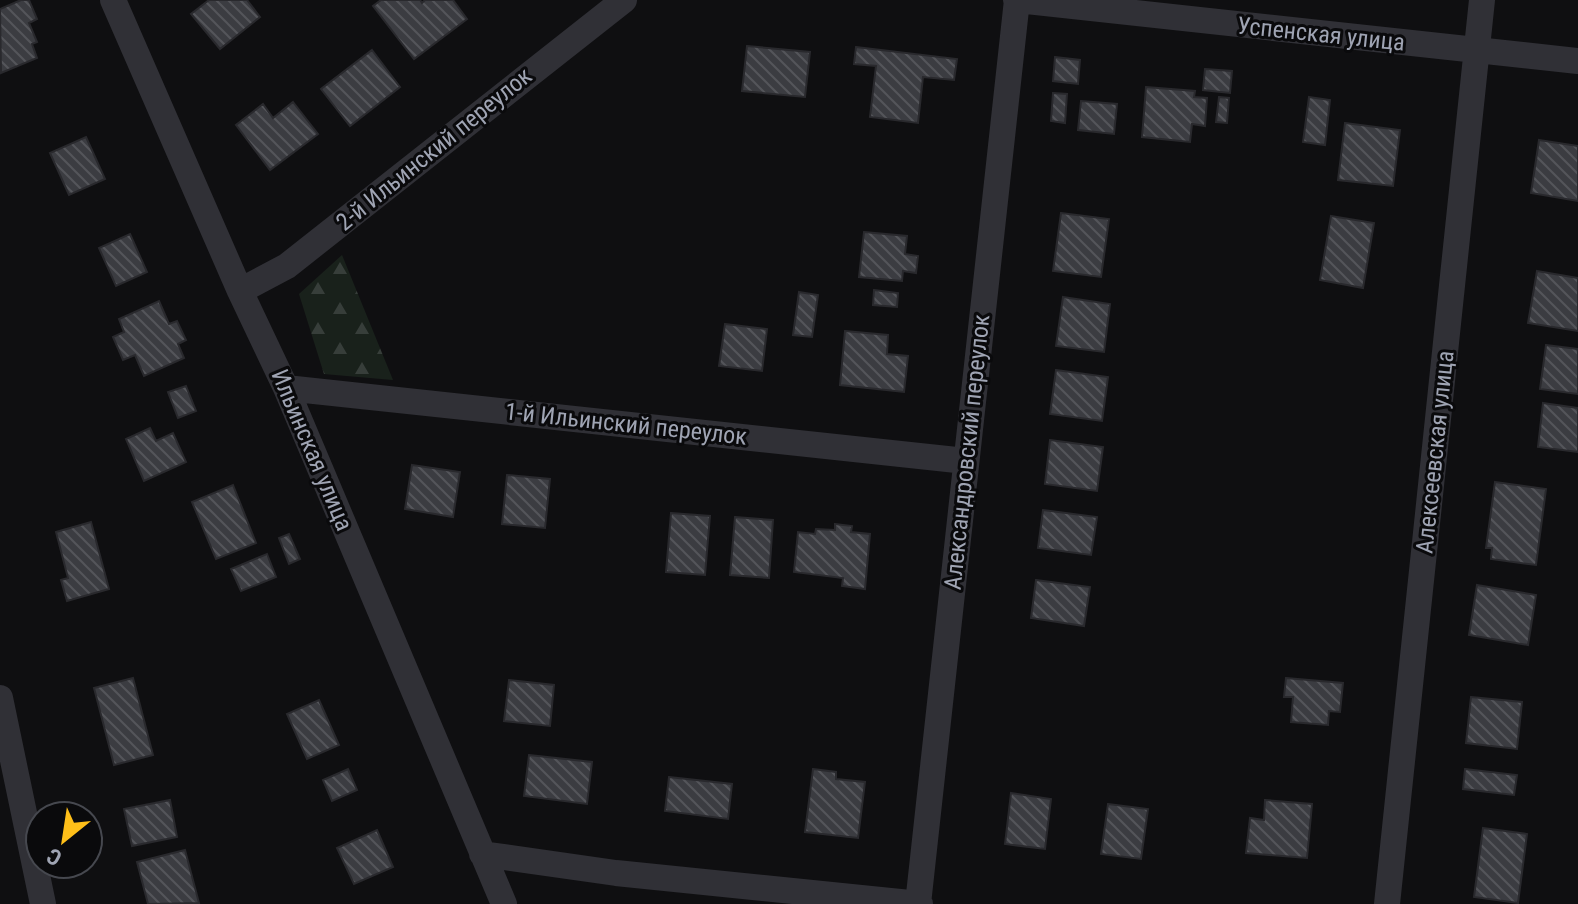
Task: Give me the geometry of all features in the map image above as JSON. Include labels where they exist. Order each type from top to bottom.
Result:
[{"type":"street","name":"Ильинская улица","points":[[113,0],[240,291],[286,388],[504,904]]},
{"type":"street","name":"2-й Ильинский переулок","points":[[240,291],[287,266],[624,0]]},
{"type":"street","name":"Успенская улица","points":[[1017,0],[1578,61]]},
{"type":"street","name":"Александровский переулок","points":[[919,904],[1017,0]]},
{"type":"street","name":"Алексеевская улица","points":[[1387,904],[1482,0]]},
{"type":"street","name":"1-й Ильинский переулок","points":[[286,388],[966,461]]},
{"type":"street","points":[[0,698],[43,904]]},
{"type":"street","points":[[482,854],[616,873],[919,904]]},
{"type":"green space","points":[[342,255],[393,380],[324,374],[299,294]]},
{"type":"building","points":[[29,0],[37,19],[29,23],[37,42],[32,44],[37,58],[1,73],[0,9]]},
{"type":"building","points":[[209,0],[247,0],[260,17],[220,49],[191,14]]},
{"type":"building","points":[[381,0],[420,0],[422,3],[425,0],[453,0],[467,19],[414,59],[373,6]]},
{"type":"building","points":[[747,46],[810,52],[805,97],[742,91]]},
{"type":"building","points":[[856,47],[957,59],[954,80],[923,77],[918,123],[870,117],[876,66],[854,64]]},
{"type":"building","points":[[372,50],[400,87],[350,126],[321,89]]},
{"type":"building","points":[[1055,57],[1080,60],[1078,84],[1053,81]]},
{"type":"building","points":[[1205,69],[1232,71],[1230,93],[1203,90]]},
{"type":"building","points":[[1146,87],[1195,91],[1194,97],[1207,98],[1205,126],[1192,124],[1190,142],[1142,137]]},
{"type":"building","points":[[1053,93],[1067,94],[1065,123],[1051,121]]},
{"type":"building","points":[[1219,97],[1229,98],[1227,123],[1216,122]]},
{"type":"building","points":[[1309,97],[1330,100],[1325,145],[1303,142]]},
{"type":"building","points":[[1081,101],[1117,104],[1114,134],[1078,130]]},
{"type":"building","points":[[293,102],[318,134],[270,170],[236,125],[263,104],[273,118]]},
{"type":"building","points":[[1345,123],[1400,130],[1393,186],[1338,180]]},
{"type":"building","points":[[86,137],[105,179],[69,195],[50,153]]},
{"type":"building","points":[[1539,140],[1578,146],[1578,201],[1531,193]]},
{"type":"building","points":[[1061,213],[1109,219],[1101,277],[1053,271]]},
{"type":"building","points":[[1331,216],[1374,223],[1363,288],[1320,280]]},
{"type":"building","points":[[864,232],[907,236],[905,254],[918,256],[916,273],[903,271],[902,281],[859,277]]},
{"type":"building","points":[[130,234],[147,272],[116,286],[99,248]]},
{"type":"building","points":[[1537,271],[1578,278],[1578,331],[1528,323]]},
{"type":"building","points":[[874,290],[898,293],[897,307],[873,305]]},
{"type":"building","points":[[799,292],[818,295],[812,337],[793,335]]},
{"type":"building","points":[[1063,297],[1110,304],[1104,352],[1056,346]]},
{"type":"building","points":[[159,301],[169,324],[177,321],[186,340],[178,344],[184,358],[144,376],[135,355],[123,360],[113,337],[124,332],[119,319]]},
{"type":"building","points":[[725,324],[767,329],[762,371],[719,366]]},
{"type":"building","points":[[845,331],[888,335],[887,354],[908,356],[904,392],[840,385]]},
{"type":"building","points":[[1546,345],[1578,349],[1578,394],[1540,389]]},
{"type":"building","points":[[1056,370],[1108,377],[1102,421],[1050,414]]},
{"type":"building","points":[[186,386],[196,411],[178,418],[168,392]]},
{"type":"building","points":[[1543,403],[1578,408],[1578,452],[1538,447]]},
{"type":"building","points":[[150,428],[156,441],[173,433],[186,462],[144,481],[126,439]]},
{"type":"building","points":[[1050,440],[1103,447],[1097,491],[1045,484]]},
{"type":"building","points":[[412,465],[460,472],[453,517],[405,509]]},
{"type":"building","points":[[507,475],[550,479],[545,528],[502,524]]},
{"type":"building","points":[[1495,482],[1546,489],[1536,565],[1491,559],[1492,548],[1486,548]]},
{"type":"building","points":[[233,485],[256,543],[216,559],[192,502]]},
{"type":"building","points":[[1043,510],[1097,517],[1091,555],[1038,548]]},
{"type":"building","points":[[671,513],[710,516],[705,575],[666,572]]},
{"type":"building","points":[[735,517],[773,520],[769,578],[730,575]]},
{"type":"building","points":[[91,522],[109,589],[67,601],[61,580],[68,578],[56,532]]},
{"type":"building","points":[[835,524],[852,526],[851,532],[870,534],[865,589],[842,586],[843,578],[794,572],[798,532],[815,534],[816,529],[835,530]]},
{"type":"building","points":[[289,534],[300,559],[289,564],[279,538]]},
{"type":"building","points":[[267,554],[276,577],[241,591],[231,569]]},
{"type":"building","points":[[1036,580],[1090,587],[1084,626],[1031,618]]},
{"type":"building","points":[[1477,585],[1536,595],[1528,645],[1469,635]]},
{"type":"building","points":[[133,678],[153,755],[114,765],[94,688]]},
{"type":"building","points":[[1286,678],[1343,683],[1340,712],[1329,711],[1328,725],[1291,722],[1293,697],[1284,697]]},
{"type":"building","points":[[509,680],[554,685],[550,726],[504,721]]},
{"type":"building","points":[[1471,697],[1522,702],[1517,749],[1466,743]]},
{"type":"building","points":[[319,700],[339,745],[307,759],[287,714]]},
{"type":"building","points":[[529,755],[592,762],[587,804],[524,796]]},
{"type":"building","points":[[348,769],[357,790],[332,801],[323,780]]},
{"type":"building","points":[[813,769],[836,772],[836,779],[865,782],[858,838],[805,832]]},
{"type":"building","points":[[1465,769],[1517,775],[1514,795],[1463,789]]},
{"type":"building","points":[[669,777],[732,784],[728,819],[665,811]]},
{"type":"building","points":[[1011,793],[1051,799],[1045,849],[1005,844]]},
{"type":"building","points":[[170,800],[177,837],[132,846],[124,809]]},
{"type":"building","points":[[1265,800],[1312,804],[1307,858],[1246,853],[1250,818],[1264,820]]},
{"type":"building","points":[[1108,804],[1148,809],[1141,859],[1101,854]]},
{"type":"building","points":[[1483,828],[1527,834],[1518,903],[1474,897]]},
{"type":"building","points":[[377,830],[393,867],[354,884],[337,848]]},
{"type":"building","points":[[185,850],[199,903],[148,904],[137,862]]}]
